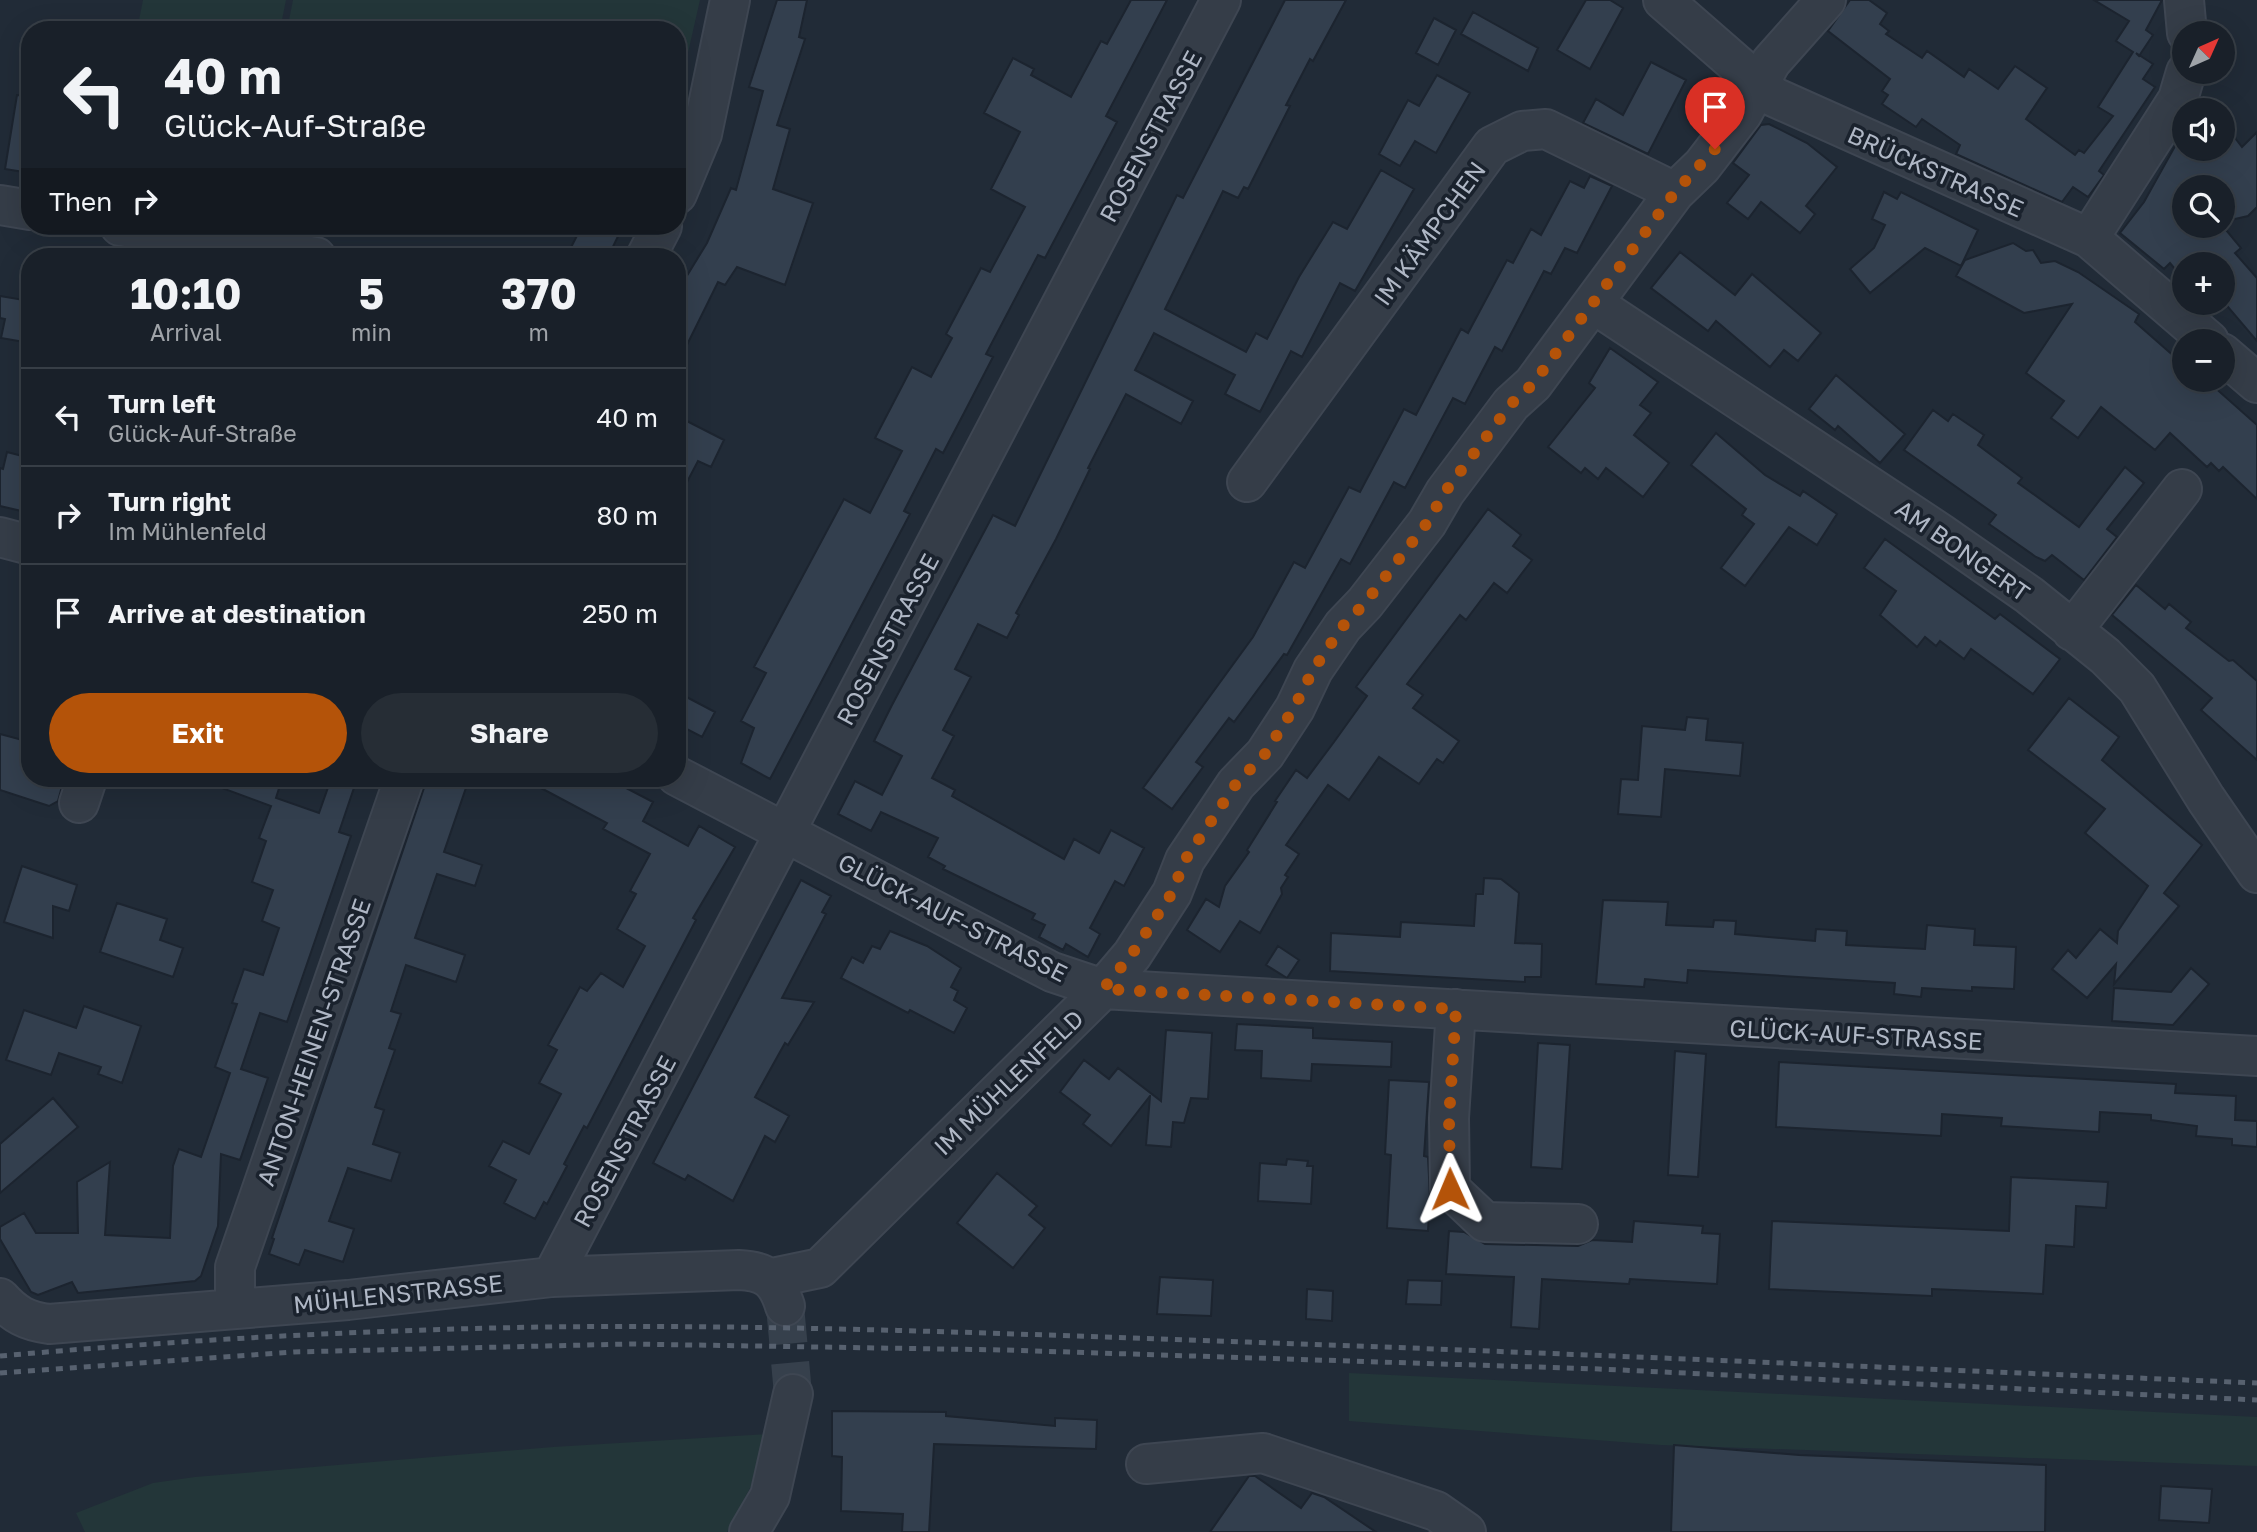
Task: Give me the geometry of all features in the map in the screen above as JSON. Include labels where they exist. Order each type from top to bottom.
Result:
[{"type":"street","points":[[686,172],[702,134],[730,0]]},
{"type":"street","name":"ROSENSTRASSE","points":[[552,1277],[1221,0]]},
{"type":"street","name":"BRÜCKSTRASSE","points":[[1663,0],[1757,85],[1774,97],[2089,238],[2195,329]]},
{"type":"street","name":"IM MÜHLENFELD","points":[[779,1292],[820,1268],[1103,989],[1132,954],[1172,893],[1185,860],[1236,784],[1265,754],[1294,708],[1313,670],[1343,626],[1365,603],[1427,523],[1445,492],[1511,404],[1533,384],[1675,192],[1702,166],[1742,114],[1771,62],[1826,0]]},
{"type":"street","points":[[2185,0],[2186,21]]},
{"type":"street","points":[[2089,238],[2178,99],[2182,84]]},
{"type":"street","name":"IM KÄMPCHEN","points":[[1247,482],[1492,146],[1522,131],[1546,129],[1675,192]]},
{"type":"street","points":[[0,205],[21,208]]},
{"type":"street","points":[[178,235],[259,248]]},
{"type":"street","name":"AM BONGERT","points":[[1594,304],[2029,594],[2105,656],[2137,688],[2206,799],[2257,873]]},
{"type":"street","points":[[2235,364],[2257,383]]},
{"type":"street","points":[[2072,631],[2182,489]]},
{"type":"street","points":[[0,537],[21,543]]},
{"type":"street","name":"GLÜCK-AUF-STRASSE","points":[[686,781],[1052,972],[1103,989],[2257,1056]]},
{"type":"street","name":"ANTON-HEINEN-STRASSE","points":[[235,1307],[235,1267],[401,787]]},
{"type":"street","points":[[1456,1009],[1449,1118],[1450,1189],[1485,1222],[1578,1224]]},
{"type":"street","name":"MÜHLENSTRASSE","points":[[0,1298],[11,1311],[26,1320],[49,1324],[348,1300],[552,1277],[758,1271],[779,1292]]},
{"type":"street","points":[[749,1532],[770,1496],[793,1394]]},
{"type":"street","points":[[1146,1465],[1263,1453],[1436,1511],[1466,1532]]},
{"type":"shaded area","points":[[143,0],[286,0],[282,21],[139,21]]},
{"type":"shaded area","points":[[293,0],[700,0],[686,61],[686,21],[289,21]]},
{"type":"shaded area","points":[[1349,1373],[2257,1417],[2257,1466],[1661,1445],[1349,1421]]},
{"type":"shaded area","points":[[767,1434],[760,1469],[727,1532],[85,1532],[76,1513],[153,1483],[195,1477],[553,1447]]},
{"type":"building","points":[[777,0],[807,0],[799,37],[805,39],[777,125],[790,129],[773,189],[813,203],[785,285],[737,267],[725,285],[718,282],[686,347],[686,277],[707,243],[731,188],[736,190],[763,91],[749,87]]},
{"type":"building","points":[[1131,0],[1167,0],[1106,116],[1117,122],[1045,258],[1038,255],[986,354],[993,357],[943,453],[936,449],[904,511],[910,514],[770,779],[741,763],[754,728],[741,721],[766,673],[754,667],[844,499],[870,513],[902,451],[875,438],[912,367],[931,377],[952,338],[946,334],[981,268],[990,272],[1025,207],[991,189],[1020,132],[984,113],[1013,58],[1034,69],[1031,75],[1071,97],[1101,41],[1107,44]]},
{"type":"building","points":[[1285,0],[1346,0],[1286,105],[1290,106],[1248,189],[1244,187],[1238,198],[1223,191],[1165,309],[1246,352],[1256,333],[1267,339],[1299,277],[1333,222],[1347,229],[1381,170],[1414,189],[1355,291],[1340,283],[1302,357],[1291,351],[1260,412],[1225,394],[1235,375],[1154,333],[1135,370],[1193,401],[1181,424],[1126,394],[1056,539],[1016,613],[1019,615],[1007,638],[978,624],[955,669],[971,677],[943,730],[954,736],[932,778],[955,790],[952,796],[1064,859],[1074,839],[1099,853],[1111,830],[1144,848],[1124,886],[1115,881],[1090,928],[1100,934],[1088,957],[1066,944],[1063,950],[1039,937],[1045,925],[1032,919],[1035,914],[943,869],[945,866],[928,857],[938,838],[881,812],[871,831],[838,814],[855,781],[882,795],[902,756],[874,741],[892,705],[993,515],[1015,526],[1177,195],[1183,198]]},
{"type":"building","points":[[1586,0],[1610,0],[1623,8],[1590,69],[1557,50]]},
{"type":"building","points":[[1850,0],[1869,0],[1887,13],[1880,24],[1889,31],[1886,34],[1922,58],[1927,51],[1964,77],[1969,69],[1998,89],[2015,66],[2047,88],[2026,119],[2075,155],[2079,150],[2084,153],[2113,116],[2098,107],[2133,52],[2116,41],[2129,21],[2094,0],[2162,0],[2146,30],[2153,35],[2139,55],[2153,64],[2143,79],[2155,87],[2099,171],[2104,175],[2088,197],[2073,187],[2062,202],[1956,154],[1960,145],[1922,119],[1916,127],[1882,104],[1888,95],[1882,91],[1890,79],[1828,31]]},
{"type":"building","points":[[1473,12],[1538,48],[1528,71],[1461,34]]},
{"type":"building","points":[[1434,18],[1456,30],[1438,65],[1416,53]]},
{"type":"building","points":[[1651,62],[1686,80],[1648,154],[1583,123],[1596,99],[1623,115]]},
{"type":"building","points":[[1437,75],[1470,93],[1436,153],[1415,141],[1400,166],[1379,154],[1408,100],[1419,106]]},
{"type":"building","points":[[17,95],[21,95],[21,172],[5,169]]},
{"type":"building","points":[[1769,124],[1807,143],[1837,167],[1806,206],[1815,214],[1800,233],[1761,202],[1748,219],[1727,203],[1749,175],[1733,163],[1761,125]]},
{"type":"building","points":[[2257,132],[2257,207],[2248,216],[2235,219],[2235,175],[2172,175],[2172,238],[2233,238],[2241,248],[2235,253],[2172,252],[2172,265],[2170,263],[2164,269],[2120,233],[2144,202],[2172,152],[2172,161],[2235,161],[2235,138],[2242,147]]},
{"type":"building","points":[[1590,176],[1612,186],[1577,253],[1565,248],[1551,274],[1544,271],[1502,351],[1495,347],[1465,404],[1453,398],[1405,488],[1394,482],[1350,564],[1341,559],[1287,655],[1284,654],[1234,722],[1229,718],[1196,762],[1203,767],[1172,809],[1143,788],[1253,637],[1294,562],[1305,568],[1349,487],[1360,492],[1404,409],[1416,415],[1461,329],[1468,333],[1507,260],[1513,263],[1531,229],[1541,235],[1570,181],[1584,188]]},
{"type":"building","points":[[1884,192],[1897,199],[1901,192],[1978,230],[1961,266],[1925,248],[1870,293],[1850,269],[1874,248],[1885,225],[1872,219]]},
{"type":"building","points":[[577,235],[619,235],[612,248],[571,248]]},
{"type":"building","points":[[2013,243],[2026,251],[2033,250],[2041,263],[2055,261],[2078,272],[2139,314],[2135,322],[2172,354],[2172,392],[2220,392],[2257,425],[2257,499],[2223,467],[2219,471],[2211,463],[2207,467],[2170,433],[2155,450],[2101,407],[2078,438],[2051,418],[2064,401],[2026,373],[2072,304],[2024,313],[1956,276],[1965,260]]},
{"type":"building","points":[[1680,252],[1735,295],[1752,274],[1821,333],[1798,361],[1784,350],[1770,367],[1716,321],[1708,331],[1651,288]]},
{"type":"building","points":[[2235,253],[2257,278],[2257,341],[2235,315]]},
{"type":"building","points":[[0,296],[21,300],[21,341],[1,338],[5,319],[0,318]]},
{"type":"building","points":[[1610,348],[1658,382],[1640,405],[1651,413],[1634,435],[1669,463],[1643,497],[1606,468],[1598,479],[1585,468],[1581,473],[1548,447],[1595,388],[1589,383]]},
{"type":"building","points":[[1836,375],[1905,434],[1880,463],[1838,426],[1835,430],[1809,409]]},
{"type":"building","points":[[1933,410],[1948,421],[1953,414],[1984,435],[1978,445],[2022,478],[2018,483],[2079,527],[2125,467],[2144,483],[2107,529],[2117,537],[2084,580],[2052,555],[2045,561],[2036,557],[1989,524],[1996,515],[1904,450]]},
{"type":"building","points":[[686,421],[724,440],[711,467],[698,461],[686,484]]},
{"type":"building","points":[[1716,433],[1765,475],[1800,496],[1803,491],[1837,514],[1817,545],[1789,527],[1745,586],[1721,568],[1754,524],[1742,515],[1746,509],[1691,465]]},
{"type":"building","points":[[7,452],[21,456],[21,511],[0,506],[0,468],[3,469]]},
{"type":"building","points":[[1488,509],[1521,535],[1513,546],[1532,560],[1507,593],[1494,583],[1466,620],[1460,615],[1407,684],[1423,695],[1413,708],[1459,741],[1443,763],[1437,759],[1419,784],[1379,757],[1349,800],[1328,785],[1286,845],[1299,854],[1285,875],[1288,877],[1281,888],[1282,894],[1260,933],[1240,921],[1220,952],[1187,930],[1206,899],[1219,907],[1225,886],[1249,852],[1247,850],[1277,802],[1275,801],[1296,770],[1307,778],[1334,742],[1367,696],[1356,687]]},
{"type":"building","points":[[1885,539],[1995,619],[2000,614],[2060,659],[2033,694],[1971,649],[1964,659],[1940,641],[1936,646],[1925,637],[1917,647],[1880,615],[1896,591],[1864,568]]},
{"type":"building","points":[[2136,585],[2165,609],[2169,604],[2191,622],[2186,628],[2229,661],[2233,660],[2257,681],[2257,760],[2201,710],[2212,698],[2112,615]]},
{"type":"building","points":[[686,697],[715,712],[702,737],[686,729]]},
{"type":"building","points":[[2069,698],[2119,737],[2102,760],[2202,845],[2164,893],[2179,906],[2114,984],[2116,964],[2087,998],[2052,969],[2068,950],[2076,958],[2100,929],[2117,943],[2118,931],[2148,886],[2085,833],[2105,809],[2028,750]]},
{"type":"building","points":[[1687,717],[1708,719],[1706,740],[1743,743],[1740,776],[1665,769],[1661,817],[1618,814],[1621,779],[1638,780],[1642,726],[1685,730]]},
{"type":"building","points":[[0,734],[21,740],[21,787],[62,787],[58,801],[49,806],[0,790]]},
{"type":"building","points":[[219,787],[279,787],[276,798],[319,813],[328,787],[354,787],[339,832],[351,836],[287,1022],[260,1013],[241,1069],[268,1078],[240,1160],[221,1154],[218,1226],[201,1276],[195,1281],[78,1293],[72,1282],[38,1295],[31,1292],[0,1239],[0,1227],[24,1213],[36,1233],[78,1233],[77,1182],[110,1162],[105,1235],[170,1238],[173,1166],[179,1149],[201,1157],[230,1073],[215,1067],[237,1004],[232,1003],[244,969],[263,975],[279,928],[262,921],[273,890],[252,882],[266,841],[259,838],[271,806]]},
{"type":"building","points":[[424,787],[466,787],[444,852],[482,865],[475,886],[437,874],[415,938],[465,955],[456,982],[406,965],[391,1011],[401,1014],[389,1048],[395,1050],[375,1107],[384,1110],[373,1144],[400,1153],[391,1181],[348,1168],[329,1221],[354,1229],[343,1262],[305,1250],[299,1265],[269,1254],[274,1239],[272,1238]]},
{"type":"building","points":[[539,787],[624,787],[653,802],[643,821],[688,846],[699,826],[735,847],[693,918],[696,920],[587,1128],[584,1126],[564,1164],[567,1166],[547,1204],[544,1202],[535,1219],[504,1203],[516,1180],[489,1166],[503,1141],[529,1154],[561,1094],[539,1083],[557,1050],[548,1045],[580,987],[587,991],[601,973],[623,987],[645,946],[617,929],[636,894],[630,891],[650,854],[603,829],[607,823]]},
{"type":"building","points":[[22,866],[77,885],[69,911],[53,906],[53,938],[4,922]]},
{"type":"building","points":[[1484,878],[1501,879],[1519,893],[1515,943],[1542,944],[1541,977],[1525,977],[1525,982],[1330,971],[1331,933],[1400,937],[1401,922],[1474,926],[1476,894],[1483,894]]},
{"type":"building","points":[[801,880],[831,896],[822,912],[826,914],[782,998],[814,1002],[788,1045],[785,1043],[755,1097],[789,1116],[775,1142],[765,1136],[733,1201],[688,1175],[685,1180],[653,1163]]},
{"type":"building","points":[[1603,900],[1668,902],[1666,925],[1713,927],[1714,920],[1736,921],[1735,934],[1815,941],[1816,929],[1847,931],[1846,945],[1925,949],[1927,925],[1975,929],[1974,945],[2016,947],[2014,989],[1972,987],[1972,991],[1922,988],[1921,997],[1894,994],[1895,983],[1688,970],[1687,983],[1645,979],[1644,987],[1596,984]]},
{"type":"building","points":[[117,903],[167,919],[160,940],[183,948],[173,977],[100,952]]},
{"type":"building","points":[[890,931],[927,946],[961,968],[951,987],[958,991],[954,1000],[967,1008],[954,1033],[910,1010],[908,1013],[841,978],[852,957],[863,963],[872,946],[880,949]]},
{"type":"building","points":[[1278,946],[1299,960],[1287,978],[1266,965]]},
{"type":"building","points":[[2191,968],[2209,984],[2173,1025],[2112,1021],[2114,988],[2171,992]]},
{"type":"building","points":[[84,1006],[141,1026],[122,1083],[98,1074],[101,1067],[59,1053],[51,1075],[6,1060],[24,1010],[76,1028]]},
{"type":"building","points":[[1237,1024],[1313,1028],[1313,1038],[1392,1042],[1391,1067],[1312,1064],[1311,1081],[1261,1078],[1262,1051],[1235,1050]]},
{"type":"building","points":[[1166,1030],[1212,1033],[1208,1099],[1191,1098],[1184,1123],[1173,1122],[1171,1147],[1146,1145],[1150,1096],[1111,1146],[1083,1124],[1090,1115],[1060,1092],[1084,1060],[1109,1079],[1118,1068],[1161,1101]]},
{"type":"building","points":[[1538,1043],[1570,1045],[1562,1169],[1531,1167]]},
{"type":"building","points":[[1675,1051],[1706,1054],[1698,1177],[1668,1175]]},
{"type":"building","points":[[1779,1062],[2176,1084],[2175,1093],[2236,1096],[2235,1120],[2257,1121],[2257,1147],[2232,1145],[2232,1139],[2196,1136],[2197,1126],[2151,1120],[2151,1115],[2100,1112],[2099,1132],[2001,1126],[2002,1118],[1942,1114],[1941,1136],[1776,1127]]},
{"type":"building","points":[[1389,1080],[1429,1082],[1424,1156],[1428,1157],[1428,1231],[1387,1228],[1391,1155],[1385,1154]]},
{"type":"building","points":[[53,1098],[78,1127],[0,1193],[0,1144]]},
{"type":"building","points":[[1287,1159],[1308,1161],[1307,1166],[1313,1166],[1311,1204],[1258,1201],[1260,1163],[1286,1165]]},
{"type":"building","points":[[997,1173],[1037,1206],[1029,1215],[1045,1228],[1013,1268],[957,1223]]},
{"type":"building","points":[[2011,1177],[2108,1182],[2106,1208],[2076,1206],[2074,1247],[2046,1245],[2043,1294],[1932,1289],[1932,1296],[1769,1289],[1772,1221],[2009,1231]]},
{"type":"building","points":[[1634,1221],[1703,1226],[1702,1233],[1720,1234],[1717,1284],[1630,1279],[1629,1284],[1542,1279],[1539,1329],[1511,1327],[1514,1277],[1446,1274],[1449,1231],[1464,1232],[1485,1244],[1578,1246],[1592,1240],[1632,1242]]},
{"type":"building","points":[[1160,1277],[1213,1280],[1211,1316],[1157,1314]]},
{"type":"building","points":[[1408,1280],[1442,1281],[1441,1305],[1406,1304]]},
{"type":"building","points":[[1307,1289],[1333,1291],[1332,1321],[1306,1319]]},
{"type":"building","points":[[832,1411],[946,1412],[946,1416],[1055,1426],[1055,1418],[1097,1420],[1096,1449],[934,1444],[929,1532],[902,1532],[903,1514],[841,1511],[842,1457],[832,1456]]},
{"type":"building","points":[[1674,1445],[1799,1455],[2046,1465],[2045,1532],[1671,1532]]},
{"type":"building","points":[[1249,1476],[1255,1476],[1301,1508],[1312,1493],[1324,1497],[1376,1532],[1210,1532]]},
{"type":"building","points":[[2161,1486],[2212,1489],[2209,1523],[2159,1520]]},
{"type":"tunnel","points":[[785,1306],[793,1394]]},
{"type":"railway","points":[[0,1356],[340,1333],[476,1328],[720,1327],[1248,1342],[2257,1383]]},
{"type":"railway","points":[[0,1373],[294,1352],[630,1344],[1005,1350],[1599,1369],[2257,1400]]},
{"type":"route","points":[[1450,1189],[1449,1118],[1456,1009],[1103,989],[1132,954],[1172,893],[1185,860],[1236,784],[1265,754],[1294,708],[1313,670],[1343,626],[1365,603],[1427,523],[1445,492],[1511,404],[1533,384],[1675,192],[1715,149]]}]
